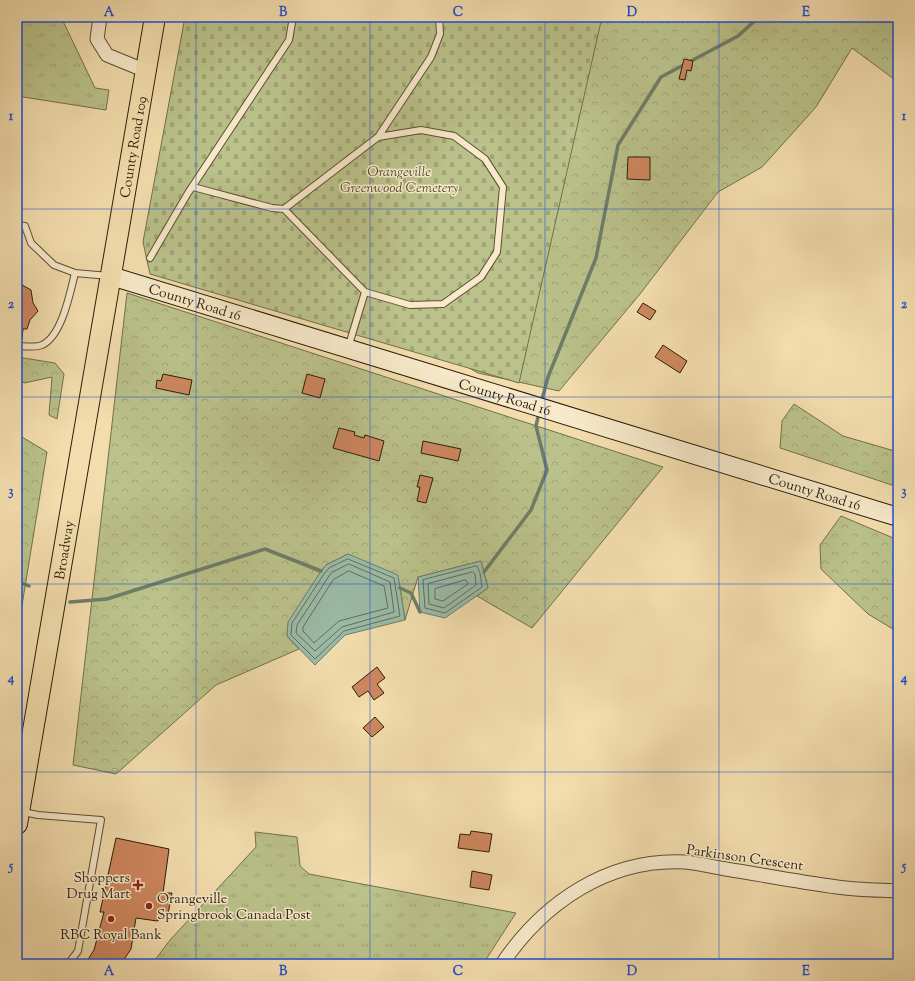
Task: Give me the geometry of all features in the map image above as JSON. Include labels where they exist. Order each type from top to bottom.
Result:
[{"type":"main road","name":"County Road 109","points":[[111,276],[155,17]]},
{"type":"main road","name":"County Road 16","points":[[111,276],[898,517]]},
{"type":"main road","name":"Broadway","points":[[18,818],[111,276]]},
{"type":"street","points":[[100,17],[97,39],[107,55],[146,71]]},
{"type":"street","name":"Parkinson Crescent","points":[[502,964],[516,943],[535,922],[561,900],[583,887],[616,872],[641,865],[684,862],[838,887],[898,891]]},
{"type":"lane","points":[[284,209],[378,137],[431,57],[440,34],[439,17]]},
{"type":"lane","points":[[150,258],[193,187],[289,40],[294,18]]},
{"type":"lane","points":[[193,187],[272,208],[284,209],[365,292],[410,305],[443,304],[481,277],[497,252],[503,187],[485,160],[454,136],[421,130],[378,137]]},
{"type":"lane","points":[[17,225],[24,226],[31,243],[54,265],[75,273],[111,276]]},
{"type":"lane","points":[[17,346],[41,346],[52,338],[64,316],[75,273]]},
{"type":"lane","points":[[348,349],[365,292]]},
{"type":"lane","points":[[18,818],[38,815],[101,820],[78,951],[68,964]]},
{"type":"green space","points":[[17,17],[61,17],[95,88],[109,90],[106,110],[17,96]]},
{"type":"green space","name":"Orangeville Greenwood Cemetery","points":[[185,17],[602,17],[519,383],[150,274],[143,242]]},
{"type":"green space","points":[[508,17],[898,17],[898,82],[852,48],[816,107],[762,167],[718,192],[640,294],[559,391],[478,373],[388,322]]},
{"type":"green space","points":[[127,293],[663,467],[532,628],[477,596],[488,588],[481,561],[418,577],[405,620],[400,588],[348,554],[326,565],[321,571],[287,636],[299,649],[216,685],[116,774],[73,765]]},
{"type":"green space","points":[[17,357],[55,363],[64,374],[57,419],[49,415],[52,377],[24,383],[17,376]]},
{"type":"green space","points":[[794,404],[843,436],[898,452],[898,487],[780,448],[782,421]]},
{"type":"green space","points":[[17,434],[47,452],[17,636]]},
{"type":"green space","points":[[841,516],[898,540],[898,632],[868,614],[821,569],[820,545]]},
{"type":"green space","points":[[255,832],[297,837],[300,866],[309,874],[516,913],[483,964],[152,964],[170,940],[256,847]]},
{"type":"water","points":[[348,554],[398,575],[405,620],[345,635],[315,665],[287,636],[288,622],[326,565]]},
{"type":"water","points":[[481,561],[488,588],[445,618],[420,612],[418,577]]},
{"type":"building","points":[[684,59],[693,61],[691,71],[687,70],[685,80],[679,79]]},
{"type":"building","points":[[628,157],[650,157],[650,180],[627,179]]},
{"type":"building","points":[[17,282],[31,290],[33,303],[38,311],[30,320],[27,329],[23,329],[22,339],[17,339]]},
{"type":"building","points":[[643,303],[656,311],[650,320],[637,312]]},
{"type":"building","points":[[663,345],[687,361],[680,373],[655,357]]},
{"type":"building","points":[[163,374],[192,380],[189,395],[156,388],[157,380],[161,381]]},
{"type":"building","points":[[307,374],[325,379],[320,398],[302,393]]},
{"type":"building","points":[[339,428],[355,432],[354,435],[364,438],[365,435],[384,441],[379,461],[333,448]]},
{"type":"building","points":[[423,441],[461,449],[458,461],[421,453]]},
{"type":"building","points":[[420,475],[433,478],[426,503],[417,501],[420,487],[417,487]]},
{"type":"building","points":[[377,667],[385,678],[377,684],[384,693],[374,700],[368,691],[359,697],[352,687]]},
{"type":"building","points":[[375,717],[384,727],[372,737],[363,728]]},
{"type":"building","points":[[471,831],[492,834],[489,852],[458,848],[460,834],[470,835]]},
{"type":"building","points":[[116,838],[169,849],[163,893],[172,893],[168,914],[157,921],[136,918],[131,949],[121,964],[85,964],[94,950],[104,912],[100,912]]},
{"type":"building","points":[[472,871],[492,875],[489,890],[470,887]]},
{"type":"waterway","points":[[541,403],[548,377],[596,258],[618,145],[661,77],[738,36],[759,17]]},
{"type":"waterway","points":[[484,572],[531,510],[547,470],[536,426],[539,413]]},
{"type":"waterway","points":[[70,602],[107,599],[265,549],[321,571]]},
{"type":"waterway","points":[[17,581],[29,586]]},
{"type":"waterway","points":[[400,588],[411,593],[420,612]]},
{"type":"place","name":"Shoppers Drug Mart","points":[[138,885]]},
{"type":"place","name":"Orangeville Springbrook Canada Post","points":[[149,906]]},
{"type":"place","name":"RBC Royal Bank","points":[[111,919]]}]
